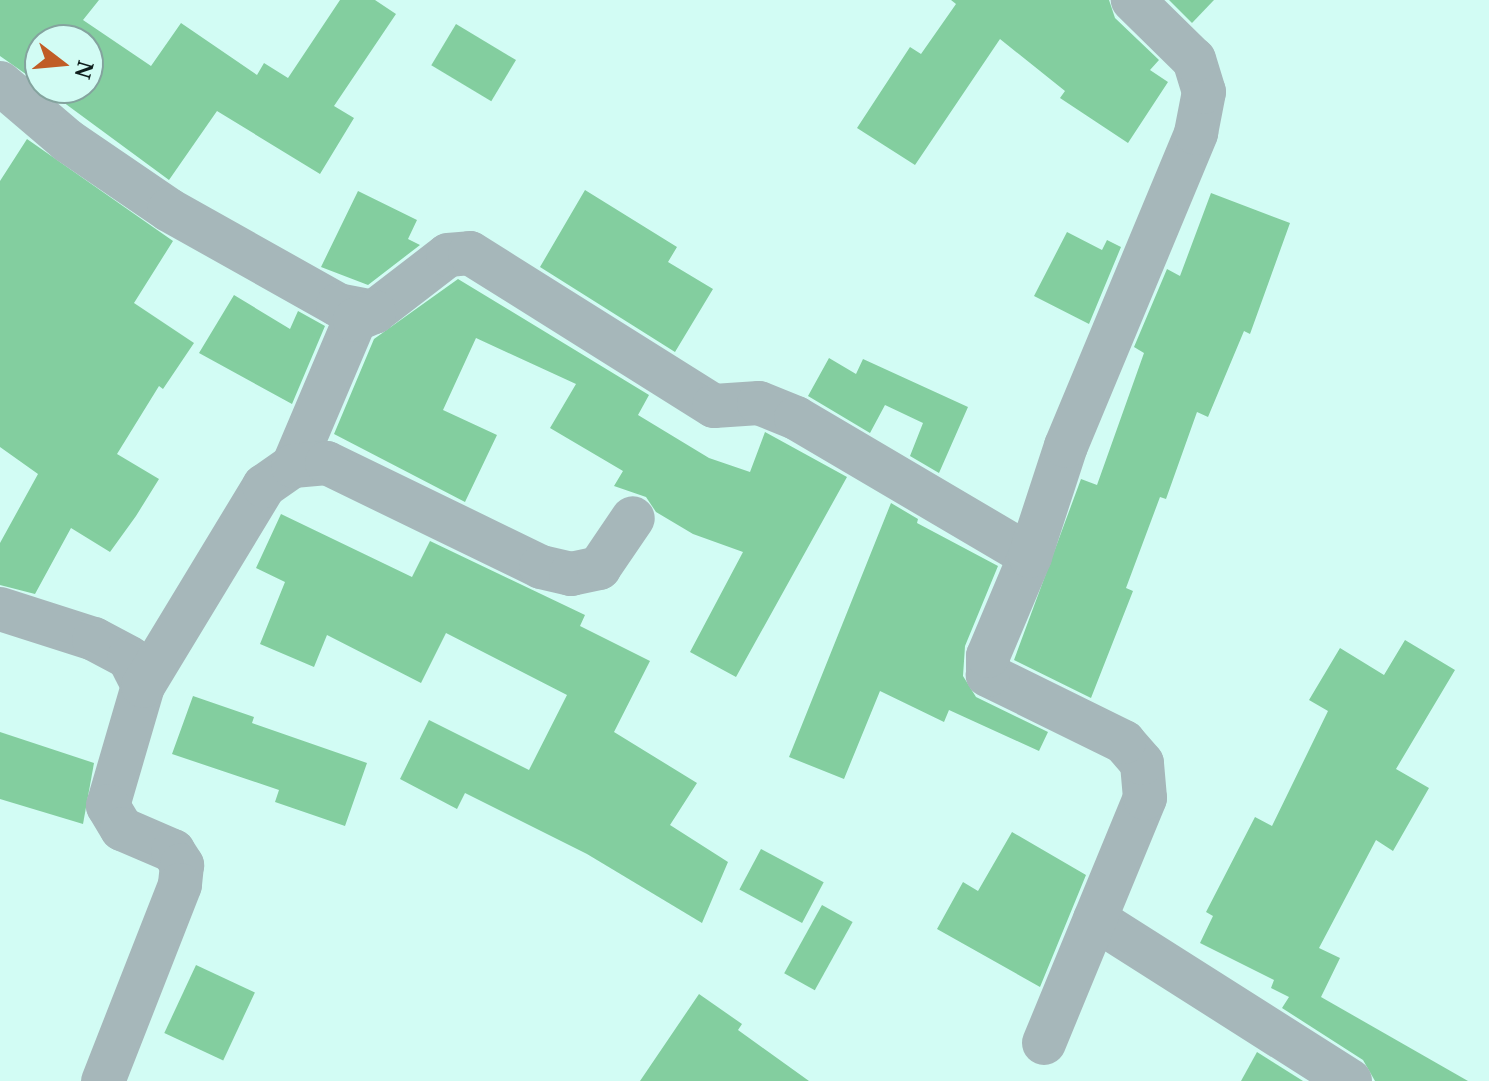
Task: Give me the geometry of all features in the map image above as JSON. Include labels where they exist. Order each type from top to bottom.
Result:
[{"type":"street","points":[[1044,1043],[1145,798],[1142,763],[1124,742],[988,675],[988,656],[1030,556],[1066,446],[1196,133],[1204,92],[1194,60],[1133,0]]},
{"type":"street","points":[[0,83],[68,141],[169,210],[338,305],[374,312]]},
{"type":"street","points":[[293,466],[355,320],[374,312],[448,255],[470,253],[714,406],[759,403],[796,418],[1030,556]]},
{"type":"street","points":[[103,1081],[180,885],[182,865],[173,851],[122,829],[111,820],[108,806],[143,686],[264,486],[293,466],[327,463],[541,567],[571,574],[599,568],[633,518]]},
{"type":"street","points":[[0,609],[94,639],[129,658],[143,686]]},
{"type":"street","points":[[1095,919],[1350,1081]]},
{"type":"building","points":[[0,0],[99,0],[83,20],[89,24],[24,24],[24,73],[0,56]]},
{"type":"building","points":[[340,0],[375,0],[396,14],[334,106],[354,118],[320,174],[217,111],[169,180],[66,104],[104,104],[104,34],[151,66],[181,23],[257,75],[264,63],[288,78]]},
{"type":"building","points":[[951,0],[1109,0],[1115,18],[1159,60],[1150,70],[1168,82],[1128,143],[1060,98],[1065,91],[1000,39],[915,165],[857,128],[910,47],[921,54],[956,4]]},
{"type":"building","points":[[1169,0],[1214,0],[1192,23]]},
{"type":"building","points":[[456,24],[516,60],[491,101],[431,65]]},
{"type":"building","points":[[27,139],[173,241],[134,303],[194,343],[163,389],[159,386],[117,454],[159,479],[136,516],[110,552],[71,528],[35,594],[0,585],[0,543],[38,474],[0,447],[0,181]]},
{"type":"building","points":[[585,190],[677,247],[668,262],[713,289],[675,352],[540,267]]},
{"type":"building","points":[[358,191],[417,220],[408,239],[420,245],[368,285],[321,267]]},
{"type":"building","points":[[1211,193],[1290,223],[1250,334],[1244,331],[1208,417],[1197,412],[1166,499],[1160,497],[1126,588],[1133,591],[1091,698],[1014,660],[1081,479],[1097,485],[1144,353],[1134,347],[1167,269],[1180,276]]},
{"type":"building","points":[[1067,232],[1102,250],[1107,240],[1121,247],[1089,324],[1034,296]]},
{"type":"building","points":[[458,279],[649,395],[638,415],[709,458],[750,472],[765,432],[847,477],[736,677],[690,652],[743,552],[693,534],[656,512],[646,497],[614,486],[623,471],[550,428],[576,384],[476,338],[443,410],[497,435],[465,502],[334,434],[374,339]]},
{"type":"building","points":[[234,295],[290,329],[298,311],[325,326],[292,404],[199,353]]},
{"type":"building","points":[[829,358],[856,374],[863,359],[968,407],[939,473],[910,456],[923,423],[885,405],[870,433],[808,396]]},
{"type":"building","points":[[891,503],[918,519],[917,523],[998,566],[965,646],[963,676],[976,697],[1048,732],[1039,751],[949,710],[944,722],[880,691],[844,779],[789,757]]},
{"type":"building","points":[[281,514],[412,577],[430,541],[585,615],[580,626],[650,661],[614,732],[697,783],[670,825],[728,862],[702,923],[587,854],[465,793],[457,809],[400,779],[429,720],[529,770],[567,695],[446,633],[421,683],[327,635],[314,667],[260,644],[285,582],[256,568]]},
{"type":"building","points":[[1405,640],[1455,670],[1396,769],[1429,788],[1393,851],[1376,840],[1319,948],[1340,958],[1321,997],[1468,1081],[1375,1081],[1363,1060],[1282,1008],[1289,997],[1271,988],[1274,980],[1200,943],[1213,916],[1206,912],[1255,817],[1272,826],[1328,711],[1309,700],[1340,648],[1384,675]]},
{"type":"building","points":[[193,696],[254,717],[252,723],[367,763],[345,826],[275,802],[279,790],[172,754]]},
{"type":"building","points":[[0,732],[94,763],[83,824],[0,799]]},
{"type":"building","points":[[1012,832],[1086,875],[1040,987],[937,929],[963,882],[978,891]]},
{"type":"building","points":[[761,849],[824,882],[802,923],[739,890]]},
{"type":"building","points":[[822,905],[853,922],[815,990],[784,973]]},
{"type":"building","points":[[196,965],[255,992],[223,1060],[164,1033]]},
{"type":"building","points":[[699,994],[742,1024],[738,1030],[809,1081],[640,1081]]},
{"type":"building","points":[[1257,1052],[1303,1081],[1241,1081]]}]
